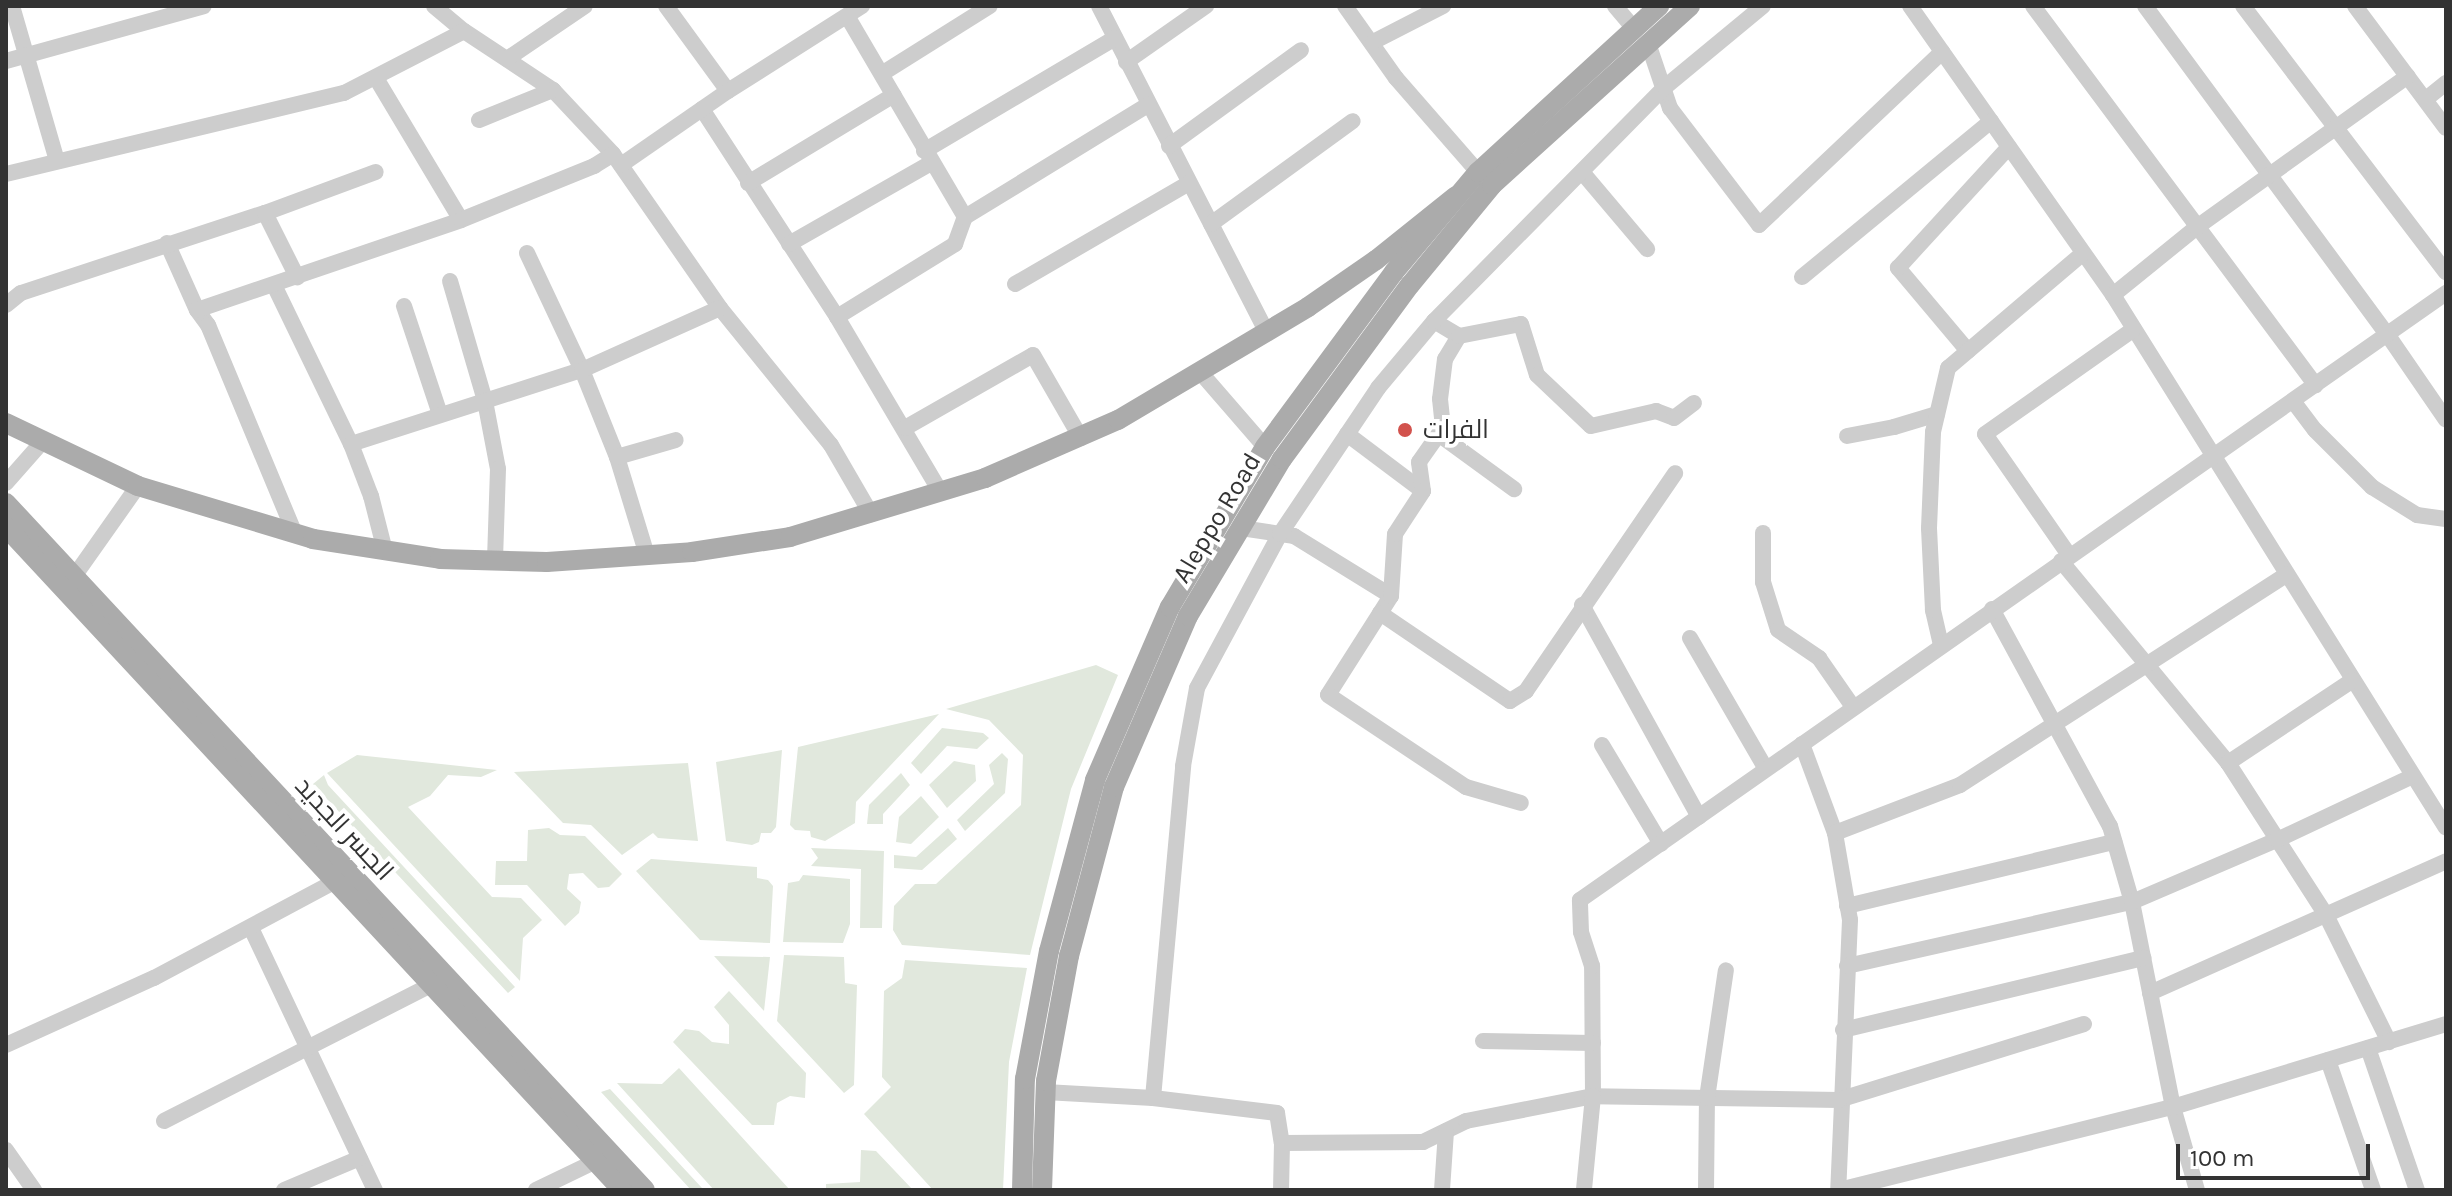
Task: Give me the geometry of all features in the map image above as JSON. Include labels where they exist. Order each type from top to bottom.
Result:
[{"type":"main road","points":[[1641,36],[1644,6]]},
{"type":"main road","name":"Aleppo Road","points":[[1042,1190],[1045,1092],[1069,956],[1114,787],[1188,616],[1282,459],[1410,285],[1492,185],[1641,36],[1659,6]]},
{"type":"main road","name":"Aleppo Road","points":[[1022,1190],[1025,1079],[1049,951],[1095,780],[1170,607],[1265,447],[1394,272],[1456,196],[1478,172],[1641,36],[1690,6]]},
{"type":"main road","points":[[6,423],[138,486],[295,534],[440,559],[547,562],[647,555],[790,537],[941,493],[1081,438],[1267,333],[1376,260],[1456,196]]},
{"type":"main road","name":"الجسر الجديد","points":[[6,503],[645,1190]]},
{"type":"main road","name":"الجسر الجديد","points":[[6,527],[622,1190]]},
{"type":"street","points":[[12,6],[57,161]]},
{"type":"street","points":[[6,61],[149,13],[204,6]]},
{"type":"street","points":[[434,6],[464,31],[553,90],[617,160],[720,308],[831,445],[871,514]]},
{"type":"street","points":[[507,59],[585,6]]},
{"type":"street","points":[[666,6],[728,91]]},
{"type":"street","points":[[197,310],[461,220],[594,166],[617,160],[862,6]]},
{"type":"street","points":[[883,73],[990,6]]},
{"type":"street","points":[[1099,6],[1267,333]]},
{"type":"street","points":[[1126,62],[1206,6]]},
{"type":"street","points":[[1345,6],[1396,78],[1478,172]]},
{"type":"street","points":[[1373,42],[1443,6]]},
{"type":"street","points":[[1615,6],[1641,36],[1665,87],[1670,108],[1759,225],[1942,52]]},
{"type":"street","points":[[1153,1098],[1183,766],[1197,688],[1280,534],[1378,388],[1434,321],[1665,87],[1763,6]]},
{"type":"street","points":[[1910,6],[2113,295],[2446,828]]},
{"type":"street","points":[[2033,6],[2316,385]]},
{"type":"street","points":[[2145,6],[2387,334],[2446,420]]},
{"type":"street","points":[[2243,6],[2446,272]]},
{"type":"street","points":[[2355,6],[2446,128]]},
{"type":"street","points":[[847,16],[965,217]]},
{"type":"street","points":[[6,174],[344,93],[464,31]]},
{"type":"street","points":[[789,244],[1115,38]]},
{"type":"street","points":[[1169,146],[1301,50]]},
{"type":"street","points":[[2113,295],[2197,227],[2339,129],[2408,76]]},
{"type":"street","points":[[376,78],[461,220]]},
{"type":"street","points":[[2426,99],[2446,83]]},
{"type":"street","points":[[479,120],[553,90]]},
{"type":"street","points":[[748,183],[894,95]]},
{"type":"street","points":[[837,317],[955,244],[965,217],[1148,105]]},
{"type":"street","points":[[702,109],[837,317],[941,493]]},
{"type":"street","points":[[1211,224],[1353,121]]},
{"type":"street","points":[[1802,277],[1991,121]]},
{"type":"street","points":[[1968,351],[1898,268],[2009,147]]},
{"type":"street","points":[[6,305],[21,293],[265,213],[376,172]]},
{"type":"street","points":[[1582,172],[1647,249]]},
{"type":"street","points":[[1015,284],[1189,183]]},
{"type":"street","points":[[265,213],[297,277]]},
{"type":"street","points":[[167,243],[197,310],[208,325],[295,534]]},
{"type":"street","points":[[527,253],[582,370],[617,457],[647,555]]},
{"type":"street","points":[[1941,645],[1933,610],[1929,528],[1933,432],[1948,368],[2083,253]]},
{"type":"street","points":[[450,281],[485,401],[498,469],[495,560]]},
{"type":"street","points":[[274,285],[351,444],[371,496],[385,551]]},
{"type":"street","points":[[1584,1190],[1593,1096],[1592,966],[1581,932],[1580,900],[2446,293]]},
{"type":"street","points":[[404,306],[440,414]]},
{"type":"street","points":[[351,444],[582,370],[720,308]]},
{"type":"street","points":[[1434,321],[1459,336],[1521,324],[1537,375],[1591,426],[1656,411],[1674,418],[1694,403]]},
{"type":"street","points":[[2134,329],[1985,434],[2065,558],[2146,665],[2228,763],[2326,915],[2389,1042]]},
{"type":"street","points":[[1459,336],[1445,359],[1440,399],[1444,438],[1514,489]]},
{"type":"street","points":[[905,428],[1033,355],[1081,438]]},
{"type":"street","points":[[1201,373],[1265,447]]},
{"type":"street","points":[[2293,401],[2315,430],[2372,487],[2417,515],[2446,519]]},
{"type":"street","points":[[1847,436],[1894,427],[1937,414]]},
{"type":"street","points":[[1443,428],[1419,462],[1423,491],[1395,534],[1391,596],[1328,695],[1466,787],[1521,803]]},
{"type":"street","points":[[1347,434],[1423,491]]},
{"type":"street","points":[[617,457],[676,440]]},
{"type":"street","points":[[6,483],[43,441]]},
{"type":"street","points":[[1380,613],[1510,701],[1526,691],[1675,473]]},
{"type":"street","points":[[73,578],[138,486]]},
{"type":"street","points":[[1241,528],[1294,536],[1391,596]]},
{"type":"street","points":[[1763,533],[1763,582],[1778,630],[1819,658],[1853,707]]},
{"type":"street","points":[[1835,833],[1960,785],[2287,574]]},
{"type":"street","points":[[1582,605],[1699,817]]},
{"type":"street","points":[[1992,609],[2110,826],[2132,902],[2173,1107],[2197,1190]]},
{"type":"street","points":[[1690,638],[1766,769]]},
{"type":"street","points":[[2228,763],[2353,680]]},
{"type":"street","points":[[1802,744],[1835,833],[1847,906],[1847,966],[1839,1100],[1839,1190],[2173,1107],[2446,1024]]},
{"type":"street","points":[[1602,745],[1661,844]]},
{"type":"street","points":[[1847,966],[2132,902],[2277,840],[2413,776]]},
{"type":"street","points":[[1847,906],[2114,842]]},
{"type":"street","points":[[2150,993],[2446,861]]},
{"type":"street","points":[[6,1045],[154,978],[336,881]]},
{"type":"street","points":[[251,928],[375,1190]]},
{"type":"street","points":[[1843,1030],[2143,958]]},
{"type":"street","points":[[1706,1190],[1707,1098],[1726,970]]},
{"type":"street","points":[[164,1121],[433,984]]},
{"type":"street","points":[[1282,1143],[1423,1142],[1466,1121],[1593,1096],[1839,1100],[2084,1024]]},
{"type":"street","points":[[1483,1041],[1593,1043]]},
{"type":"street","points":[[2368,1048],[2417,1190]]},
{"type":"street","points":[[2328,1060],[2373,1190]]},
{"type":"street","points":[[1045,1092],[1153,1098],[1277,1113],[1282,1143],[1281,1190]]},
{"type":"street","points":[[1442,1190],[1446,1131]]},
{"type":"street","points":[[6,1150],[34,1190]]},
{"type":"street","points":[[284,1190],[360,1158]]},
{"type":"street","points":[[536,1190],[596,1161]]},
{"type":"shaded area","points":[[1096,665],[1118,675],[1071,789],[1030,955],[902,945],[893,930],[894,906],[915,884],[936,884],[1021,805],[1023,755],[989,720],[946,709]]},
{"type":"shaded area","points":[[939,714],[856,802],[855,823],[825,841],[811,837],[810,831],[795,830],[790,825],[798,747]]},
{"type":"shaded area","points":[[942,728],[983,733],[989,738],[977,749],[947,746],[921,774],[911,763]]},
{"type":"shaded area","points":[[782,750],[776,827],[771,833],[761,833],[759,842],[752,845],[726,841],[716,762]]},
{"type":"shaded area","points":[[1002,753],[1008,759],[1005,793],[965,831],[957,820],[994,784],[989,765]]},
{"type":"shaded area","points":[[357,755],[497,770],[481,777],[448,775],[430,796],[408,807],[492,897],[521,898],[542,920],[523,938],[520,981],[327,773]]},
{"type":"shaded area","points":[[954,761],[975,765],[976,781],[947,808],[929,785]]},
{"type":"shaded area","points":[[688,763],[698,841],[658,838],[653,833],[622,855],[591,825],[563,823],[514,772]]},
{"type":"shaded area","points":[[901,773],[910,785],[883,814],[883,824],[867,824],[869,805]]},
{"type":"shaded area","points":[[324,775],[328,785],[515,987],[508,993],[313,784]]},
{"type":"shaded area","points":[[921,796],[939,817],[911,844],[896,842],[899,817]]},
{"type":"shaded area","points":[[549,828],[560,835],[585,836],[622,874],[609,887],[598,888],[583,873],[569,874],[567,889],[581,902],[579,913],[565,926],[527,885],[495,885],[496,861],[527,861],[528,830]]},
{"type":"shaded area","points":[[948,828],[957,839],[922,870],[894,868],[894,855],[916,857]]},
{"type":"shaded area","points":[[811,848],[884,851],[882,928],[860,928],[861,869],[811,866],[818,858]]},
{"type":"shaded area","points":[[651,859],[757,867],[757,878],[768,880],[773,886],[770,943],[700,940],[636,871]]},
{"type":"shaded area","points":[[803,875],[850,879],[850,924],[843,943],[783,942],[788,883],[799,881]]},
{"type":"shaded area","points":[[784,955],[844,957],[845,983],[857,985],[854,1085],[844,1093],[777,1021]]},
{"type":"shaded area","points":[[714,956],[770,957],[764,1011]]},
{"type":"shaded area","points":[[905,960],[1027,968],[1009,1062],[1003,1190],[933,1190],[864,1114],[891,1087],[882,1077],[884,991],[902,978]]},
{"type":"shaded area","points":[[729,991],[806,1073],[805,1098],[790,1096],[777,1103],[774,1125],[752,1125],[673,1042],[685,1029],[699,1031],[712,1042],[729,1044],[729,1025],[714,1007]]},
{"type":"shaded area","points":[[679,1068],[790,1190],[714,1190],[617,1083],[662,1084]]},
{"type":"shaded area","points":[[610,1089],[704,1190],[691,1190],[601,1092]]},
{"type":"shaded area","points":[[861,1150],[876,1151],[913,1190],[826,1190],[826,1184],[860,1182]]},
{"type":"place","name":"الفرات","points":[[1405,430]]}]
